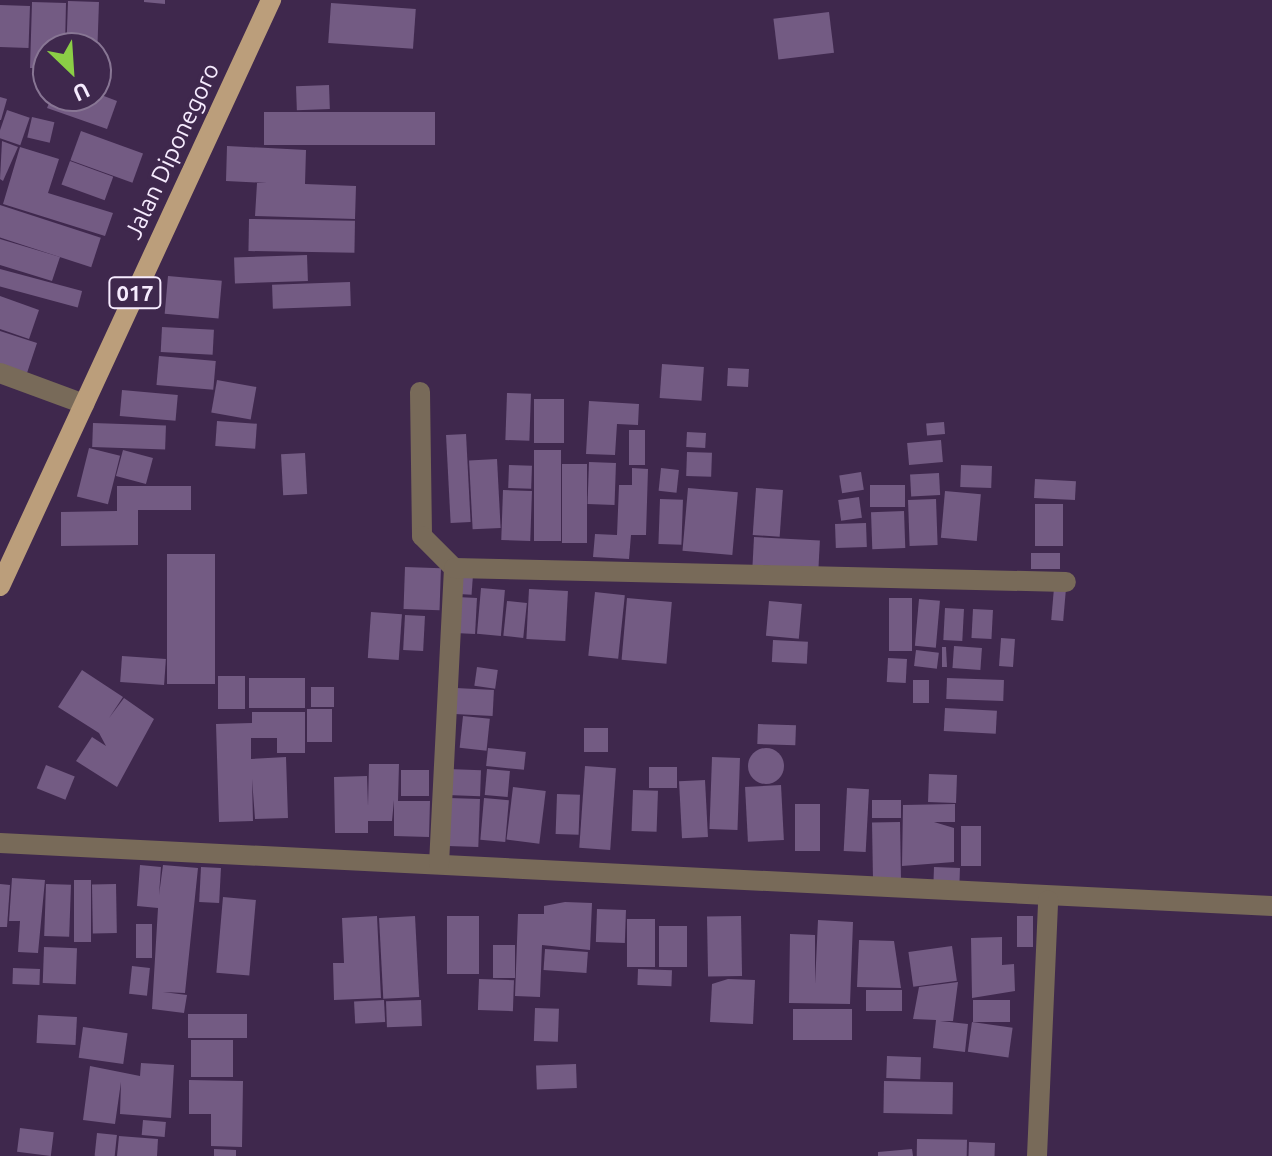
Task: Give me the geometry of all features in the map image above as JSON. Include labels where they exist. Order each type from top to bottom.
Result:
[{"type":"main road","name":"Jalan Diponegoro","points":[[0,586],[271,0]]},
{"type":"street","points":[[0,373],[84,404]]},
{"type":"street","points":[[420,392],[422,536],[454,568],[1066,582]]},
{"type":"street","points":[[439,864],[454,568]]},
{"type":"street","points":[[0,843],[439,864],[1048,900],[1272,906]]},
{"type":"street","points":[[1037,1156],[1048,900]]},
{"type":"building","points":[[165,0],[165,4],[144,2]]},
{"type":"building","points":[[68,1],[99,2],[98,32],[67,32]]},
{"type":"building","points":[[32,2],[66,3],[65,32],[32,32],[30,68]]},
{"type":"building","points":[[331,3],[416,9],[413,49],[328,43]]},
{"type":"building","points":[[0,5],[30,6],[29,48],[0,47]]},
{"type":"building","points":[[829,12],[834,53],[778,60],[773,19]]},
{"type":"building","points":[[329,85],[330,109],[297,110],[296,86]]},
{"type":"building","points":[[0,97],[7,99],[1,120],[0,120]]},
{"type":"building","points":[[112,99],[117,101],[107,129],[58,112],[112,112]]},
{"type":"building","points":[[7,110],[30,118],[20,145],[0,138]]},
{"type":"building","points":[[264,112],[435,112],[435,145],[264,145]]},
{"type":"building","points":[[32,117],[54,122],[50,143],[27,137]]},
{"type":"building","points":[[81,131],[143,154],[132,183],[70,160]]},
{"type":"building","points":[[2,141],[18,147],[3,181],[0,179]]},
{"type":"building","points":[[227,146],[306,150],[305,184],[356,186],[355,219],[255,216],[257,183],[267,183],[226,181]]},
{"type":"building","points":[[20,147],[59,159],[48,193],[113,213],[105,236],[3,204]]},
{"type":"building","points":[[70,161],[113,177],[105,200],[61,184]]},
{"type":"building","points":[[0,205],[101,238],[91,267],[0,238]]},
{"type":"building","points":[[249,219],[355,221],[354,253],[248,251]]},
{"type":"building","points":[[0,239],[60,257],[52,281],[0,265]]},
{"type":"building","points":[[307,255],[308,281],[235,284],[234,258]]},
{"type":"building","points":[[0,269],[82,291],[78,307],[0,287]]},
{"type":"building","points":[[168,276],[222,281],[218,319],[165,314]]},
{"type":"building","points":[[350,282],[351,306],[273,309],[272,285]]},
{"type":"building","points":[[0,296],[39,310],[29,339],[0,329]]},
{"type":"building","points":[[162,327],[214,330],[213,355],[161,352]]},
{"type":"building","points":[[0,331],[37,343],[27,373],[0,364]]},
{"type":"building","points":[[159,356],[216,361],[213,390],[156,385]]},
{"type":"building","points":[[662,364],[704,367],[702,401],[660,398]]},
{"type":"building","points":[[728,368],[749,369],[748,387],[727,386]]},
{"type":"building","points":[[217,380],[256,387],[251,419],[211,412]]},
{"type":"building","points":[[122,390],[178,395],[176,421],[120,416]]},
{"type":"building","points":[[507,393],[531,394],[529,441],[505,440]]},
{"type":"building","points":[[534,399],[564,399],[564,443],[534,443]]},
{"type":"building","points":[[589,401],[639,404],[638,425],[617,424],[615,455],[586,454]]},
{"type":"building","points":[[217,421],[257,424],[255,449],[215,446]]},
{"type":"building","points":[[944,422],[945,434],[927,436],[926,424]]},
{"type":"building","points":[[93,423],[166,426],[165,450],[92,447]]},
{"type":"building","points":[[629,430],[645,430],[645,465],[629,465]]},
{"type":"building","points":[[687,432],[706,433],[705,448],[686,447]]},
{"type":"building","points":[[466,434],[471,522],[451,523],[446,435]]},
{"type":"building","points":[[941,440],[943,462],[909,465],[907,443]]},
{"type":"building","points":[[89,448],[120,456],[108,504],[77,497]]},
{"type":"building","points":[[123,450],[153,458],[146,484],[116,476]]},
{"type":"building","points":[[534,450],[561,450],[561,541],[534,541]]},
{"type":"building","points":[[687,452],[712,453],[711,477],[686,476]]},
{"type":"building","points":[[305,453],[307,494],[283,495],[281,454]]},
{"type":"building","points":[[497,459],[501,528],[473,529],[469,460]]},
{"type":"building","points":[[589,462],[616,463],[615,505],[588,504]]},
{"type":"building","points":[[562,464],[587,464],[587,543],[562,543]]},
{"type":"building","points":[[509,465],[532,466],[531,489],[508,488]]},
{"type":"building","points":[[961,465],[992,466],[991,488],[960,487]]},
{"type":"building","points":[[632,468],[648,469],[646,535],[631,535],[629,559],[593,557],[595,534],[617,535],[619,485],[632,485]]},
{"type":"building","points":[[661,468],[679,470],[676,493],[659,491]]},
{"type":"building","points":[[861,472],[864,490],[842,493],[839,475]]},
{"type":"building","points":[[939,473],[940,495],[911,496],[910,475]]},
{"type":"building","points":[[1035,479],[1076,481],[1075,500],[1034,498]]},
{"type":"building","points":[[870,485],[905,485],[905,507],[870,507]]},
{"type":"building","points":[[117,486],[191,486],[191,510],[138,510],[138,545],[61,546],[61,512],[117,511]]},
{"type":"building","points":[[688,488],[738,492],[732,555],[683,551]]},
{"type":"building","points":[[756,488],[783,490],[780,537],[753,535]]},
{"type":"building","points":[[503,490],[532,491],[530,541],[501,540]]},
{"type":"building","points":[[945,491],[981,494],[977,541],[941,538]]},
{"type":"building","points":[[859,497],[862,518],[841,521],[838,500]]},
{"type":"building","points":[[660,499],[683,500],[681,545],[658,544]]},
{"type":"building","points":[[936,499],[938,545],[910,546],[908,500]]},
{"type":"building","points":[[1035,504],[1063,504],[1063,546],[1035,546]]},
{"type":"building","points":[[904,511],[905,548],[872,549],[871,512]]},
{"type":"building","points":[[866,523],[867,547],[836,548],[835,524]]},
{"type":"building","points":[[754,537],[820,540],[818,568],[753,565]]},
{"type":"building","points":[[1031,553],[1060,553],[1060,569],[1031,569]]},
{"type":"building","points":[[167,554],[215,554],[215,684],[167,684]]},
{"type":"building","points":[[405,567],[441,568],[440,610],[404,609]]},
{"type":"building","points":[[460,574],[473,575],[472,595],[459,594]]},
{"type":"building","points":[[481,588],[505,590],[501,636],[477,634]]},
{"type":"building","points":[[1054,588],[1066,589],[1063,621],[1051,620]]},
{"type":"building","points":[[529,589],[568,591],[565,641],[526,639]]},
{"type":"building","points":[[595,592],[625,595],[618,659],[588,656]]},
{"type":"building","points":[[457,597],[477,598],[475,634],[455,633]]},
{"type":"building","points":[[627,598],[672,602],[666,664],[622,660]]},
{"type":"building","points":[[889,598],[912,598],[912,651],[889,651]]},
{"type":"building","points":[[919,599],[940,601],[936,648],[915,646]]},
{"type":"building","points":[[507,601],[527,603],[523,638],[503,636]]},
{"type":"building","points":[[769,601],[802,604],[799,639],[766,636]]},
{"type":"building","points":[[945,608],[964,609],[962,641],[943,640]]},
{"type":"building","points":[[973,609],[993,610],[991,639],[971,638]]},
{"type":"building","points":[[371,612],[402,614],[399,660],[368,658]]},
{"type":"building","points":[[405,615],[425,616],[423,651],[403,650]]},
{"type":"building","points":[[1001,638],[1015,639],[1013,667],[999,666]]},
{"type":"building","points":[[773,640],[808,642],[807,664],[772,662]]},
{"type":"building","points":[[954,646],[982,648],[980,670],[952,668]]},
{"type":"building","points":[[942,647],[946,647],[947,667],[942,667]]},
{"type":"building","points":[[916,650],[939,653],[937,669],[914,666]]},
{"type":"building","points":[[122,656],[166,659],[164,685],[120,682]]},
{"type":"building","points":[[888,658],[907,659],[906,683],[887,682]]},
{"type":"building","points":[[477,667],[498,670],[495,689],[474,686]]},
{"type":"building","points":[[82,670],[123,697],[109,718],[124,698],[154,719],[117,787],[76,761],[92,737],[106,746],[99,733],[58,707]]},
{"type":"building","points":[[218,676],[245,676],[245,709],[218,709]]},
{"type":"building","points":[[249,678],[305,678],[305,708],[249,708]]},
{"type":"building","points":[[947,678],[1004,680],[1003,701],[946,699]]},
{"type":"building","points":[[913,680],[929,680],[929,703],[913,703]]},
{"type":"building","points":[[311,687],[334,687],[334,707],[311,707]]},
{"type":"building","points":[[456,688],[494,690],[493,716],[455,714]]},
{"type":"building","points":[[945,708],[997,711],[996,734],[944,731]]},
{"type":"building","points":[[307,709],[332,709],[332,742],[307,742]]},
{"type":"building","points":[[252,712],[305,712],[305,753],[277,753],[277,738],[251,738],[251,759],[286,757],[288,818],[255,819],[252,779],[253,821],[219,822],[216,724],[252,723]]},
{"type":"building","points":[[463,716],[490,719],[487,751],[460,748]]},
{"type":"building","points":[[758,724],[796,725],[795,745],[757,744]]},
{"type":"building","points":[[584,728],[608,728],[608,752],[584,752]]},
{"type":"building","points":[[488,748],[526,752],[524,770],[486,766]]},
{"type":"building","points":[[766,748],[779,753],[784,766],[779,779],[766,784],[753,779],[748,766],[753,753]]},
{"type":"building","points":[[712,757],[740,758],[737,830],[709,829]]},
{"type":"building","points":[[369,764],[399,764],[398,801],[430,801],[429,837],[394,836],[394,800],[392,821],[368,821],[368,833],[335,833],[334,777],[367,776],[368,806]]},
{"type":"building","points":[[46,765],[75,777],[65,800],[37,788]]},
{"type":"building","points":[[585,766],[616,768],[610,850],[579,848]]},
{"type":"building","points":[[649,767],[677,767],[677,788],[649,788]]},
{"type":"building","points":[[448,769],[481,770],[480,796],[447,795]]},
{"type":"building","points":[[487,769],[510,771],[508,797],[485,795]]},
{"type":"building","points":[[401,770],[429,770],[429,796],[401,796]]},
{"type":"building","points":[[929,774],[957,775],[956,803],[928,802]]},
{"type":"building","points":[[705,780],[708,837],[682,838],[679,781]]},
{"type":"building","points":[[781,785],[784,840],[748,842],[745,787]]},
{"type":"building","points":[[513,787],[546,791],[539,844],[507,840]]},
{"type":"building","points":[[847,788],[869,789],[866,852],[844,851]]},
{"type":"building","points":[[633,790],[658,791],[657,832],[632,831]]},
{"type":"building","points":[[557,794],[580,795],[579,835],[556,834]]},
{"type":"building","points":[[449,798],[480,799],[478,847],[447,846]]},
{"type":"building","points":[[484,798],[509,800],[505,842],[480,840]]},
{"type":"building","points":[[872,800],[901,800],[901,818],[872,818]]},
{"type":"building","points":[[795,804],[820,804],[820,851],[795,851]]},
{"type":"building","points":[[955,804],[955,822],[934,822],[954,828],[954,862],[902,866],[903,805]]},
{"type":"building","points":[[872,822],[900,822],[901,879],[873,879]]},
{"type":"building","points":[[961,826],[981,826],[981,866],[961,866]]},
{"type":"building","points":[[140,865],[161,867],[159,895],[163,865],[198,868],[185,993],[163,992],[187,995],[184,1013],[152,1009],[158,908],[137,906]]},
{"type":"building","points":[[201,867],[221,868],[219,903],[199,902]]},
{"type":"building","points":[[934,867],[960,868],[959,887],[933,886]]},
{"type":"building","points":[[12,878],[45,880],[38,953],[18,952],[20,921],[9,921]]},
{"type":"building","points":[[74,880],[91,880],[91,942],[74,942]]},
{"type":"building","points":[[0,884],[10,885],[7,927],[0,927]]},
{"type":"building","points":[[46,884],[71,885],[69,937],[44,936]]},
{"type":"building","points":[[92,884],[116,884],[117,933],[93,933]]},
{"type":"building","points":[[223,897],[256,900],[249,976],[216,973]]},
{"type":"building","points":[[565,902],[592,903],[590,950],[542,945],[540,997],[515,996],[518,914],[544,914],[544,906]]},
{"type":"building","points":[[597,909],[626,910],[625,943],[596,942]]},
{"type":"building","points":[[377,916],[381,998],[334,1000],[333,963],[344,963],[342,918]]},
{"type":"building","points":[[415,916],[419,997],[383,999],[379,918]]},
{"type":"building","points":[[447,916],[479,916],[479,974],[447,974]]},
{"type":"building","points":[[741,916],[742,976],[708,977],[707,917]]},
{"type":"building","points":[[1017,916],[1033,916],[1033,947],[1017,947]]},
{"type":"building","points":[[627,919],[655,919],[655,967],[627,967]]},
{"type":"building","points":[[818,920],[853,922],[850,1004],[789,1003],[790,934],[815,935],[815,984]]},
{"type":"building","points":[[136,924],[152,924],[152,958],[136,958]]},
{"type":"building","points":[[659,926],[687,926],[687,967],[659,967]]},
{"type":"building","points":[[1002,937],[1002,965],[1014,964],[1015,991],[972,998],[971,938]]},
{"type":"building","points":[[859,940],[894,941],[901,988],[857,987]]},
{"type":"building","points":[[493,945],[515,945],[515,978],[493,978]]},
{"type":"building","points":[[952,946],[957,981],[913,987],[908,952]]},
{"type":"building","points":[[44,947],[77,948],[76,984],[43,983]]},
{"type":"building","points":[[545,949],[588,952],[586,973],[544,970]]},
{"type":"building","points":[[132,966],[150,968],[147,996],[129,994]]},
{"type":"building","points":[[13,968],[40,969],[39,985],[12,984]]},
{"type":"building","points":[[638,969],[672,970],[671,986],[637,985]]},
{"type":"building","points":[[479,979],[514,980],[513,1011],[478,1010]]},
{"type":"building","points":[[728,979],[755,980],[753,1024],[710,1022],[712,984]]},
{"type":"building","points":[[958,982],[953,1021],[940,1021],[968,1024],[965,1052],[933,1048],[936,1020],[913,1019],[919,987]]},
{"type":"building","points":[[866,990],[902,990],[902,1011],[866,1011]]},
{"type":"building","points":[[384,1000],[385,1022],[355,1024],[354,1002]]},
{"type":"building","points":[[421,1000],[422,1026],[387,1027],[386,1001]]},
{"type":"building","points":[[973,1000],[1010,1000],[1010,1022],[973,1022]]},
{"type":"building","points":[[535,1008],[559,1009],[558,1042],[534,1041]]},
{"type":"building","points":[[793,1009],[852,1009],[852,1040],[793,1040]]},
{"type":"building","points":[[188,1014],[247,1014],[247,1038],[188,1038]]},
{"type":"building","points":[[38,1015],[77,1017],[75,1045],[37,1043]]},
{"type":"building","points":[[972,1022],[1013,1028],[1008,1057],[968,1052]]},
{"type":"building","points":[[83,1027],[128,1033],[123,1064],[79,1058]]},
{"type":"building","points":[[191,1040],[233,1040],[233,1077],[191,1077]]},
{"type":"building","points":[[887,1056],[921,1057],[920,1079],[886,1078]]},
{"type":"building","points":[[141,1063],[174,1065],[171,1118],[120,1114],[121,1082],[115,1124],[83,1120],[90,1066],[140,1076]]},
{"type":"building","points":[[576,1064],[577,1088],[537,1089],[536,1065]]},
{"type":"building","points":[[189,1080],[243,1081],[242,1147],[211,1146],[211,1114],[189,1114]]},
{"type":"building","points":[[884,1081],[953,1082],[952,1114],[883,1113]]},
{"type":"building","points":[[143,1120],[166,1122],[165,1137],[142,1135]]},
{"type":"building","points":[[20,1128],[54,1132],[51,1156],[17,1152]]},
{"type":"building","points":[[97,1133],[117,1135],[115,1156],[95,1156]]},
{"type":"building","points":[[119,1136],[158,1139],[157,1156],[117,1156]]},
{"type":"building","points":[[917,1139],[967,1140],[967,1156],[917,1156]]},
{"type":"building","points":[[969,1142],[995,1143],[995,1156],[969,1156]]},
{"type":"building","points":[[214,1149],[236,1150],[236,1156],[214,1156]]},
{"type":"building","points":[[912,1149],[913,1156],[878,1156],[878,1152]]}]
